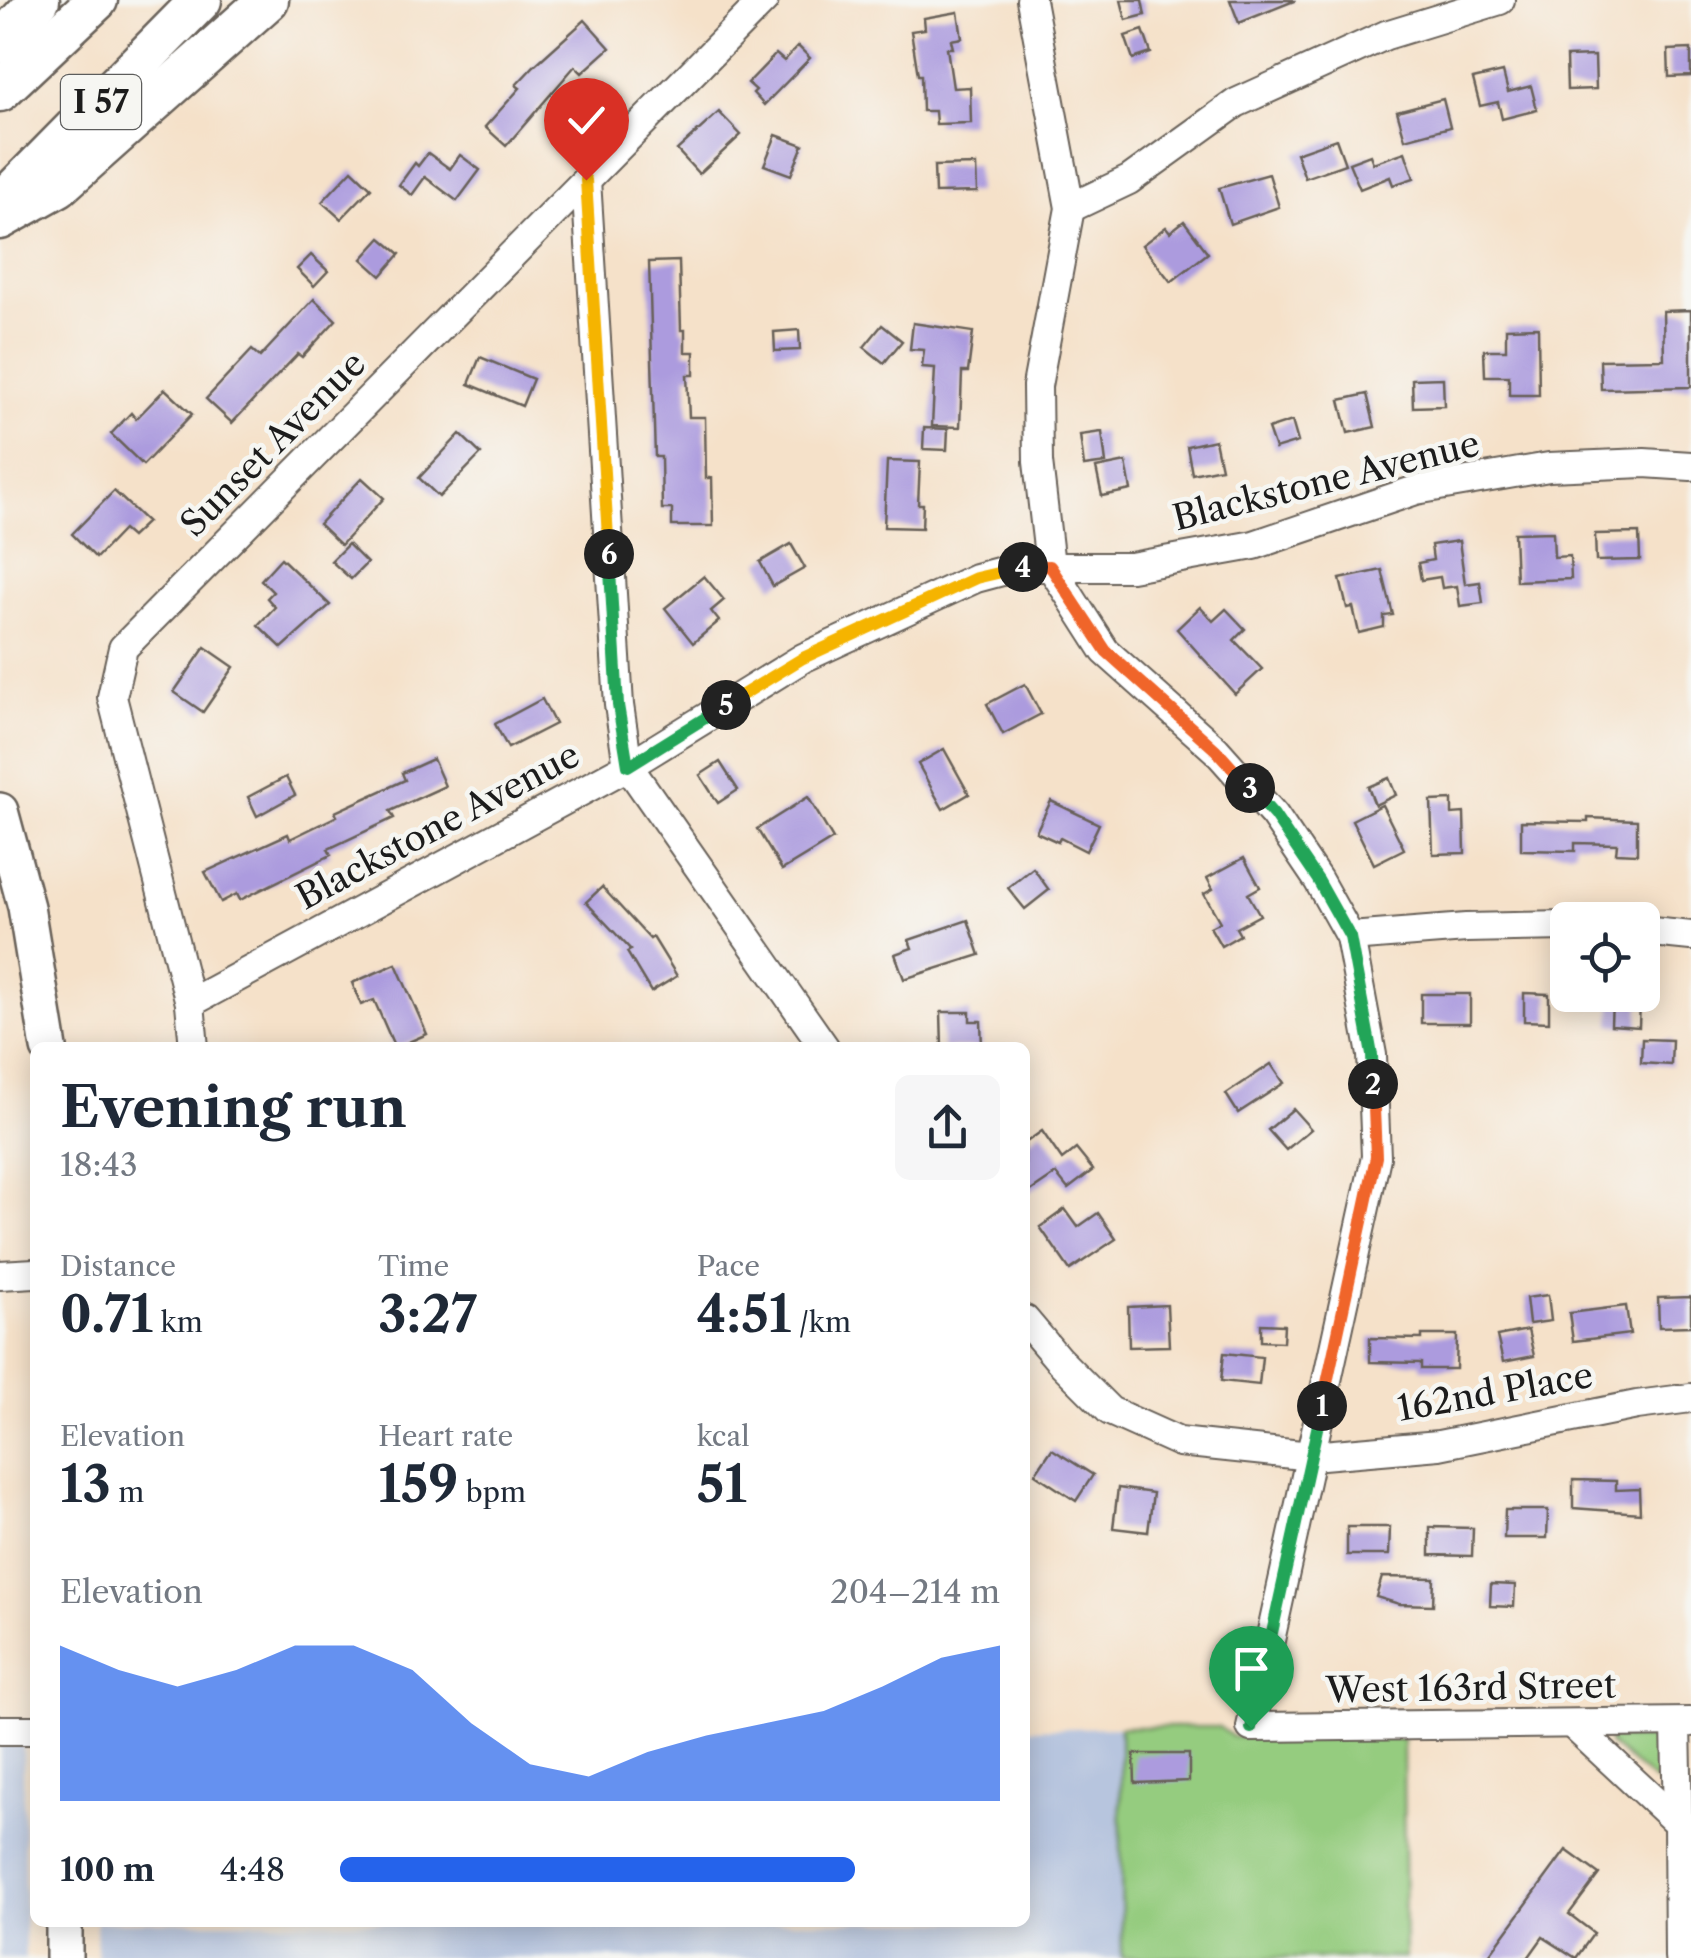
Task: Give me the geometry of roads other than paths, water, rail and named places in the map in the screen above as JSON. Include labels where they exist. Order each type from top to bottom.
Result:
[{"type":"highway","points":[[0,43],[39,0]]},
{"type":"highway","name":"I 57","points":[[0,91],[98,0]]},
{"type":"highway","name":"I 57","points":[[0,204],[201,0]]},
{"type":"highway","points":[[0,219],[59,186],[268,0]]},
{"type":"main road","points":[[0,811],[26,907],[48,1042]]},
{"type":"main road","points":[[64,1927],[64,1958]]},
{"type":"street","name":"Sunset Avenue","points":[[193,1042],[190,1003],[112,697],[123,648],[764,0]]},
{"type":"street","points":[[1031,0],[1070,208],[1037,386],[1038,462],[1050,566],[1106,651],[1216,750],[1274,815],[1350,937],[1372,1055],[1376,1157],[1311,1456]]},
{"type":"street","points":[[1070,208],[1129,180],[1236,103],[1386,35],[1500,0]]},
{"type":"street","points":[[586,180],[618,705],[628,766],[820,1042]]},
{"type":"street","name":"Blackstone Avenue","points":[[190,1003],[628,766],[803,658],[976,578],[1017,567],[1131,567],[1254,545],[1416,490],[1550,467],[1644,463],[1691,466]]},
{"type":"street","points":[[1350,937],[1550,926]]},
{"type":"street","points":[[1660,933],[1691,936]]},
{"type":"street","points":[[0,1275],[30,1273]]},
{"type":"street","name":"162nd Place","points":[[1030,1326],[1058,1360],[1110,1410],[1180,1442],[1311,1456],[1439,1444],[1691,1398]]},
{"type":"street","name":"West 163rd Street","points":[[1311,1456],[1251,1728],[1683,1723]]},
{"type":"street","points":[[1679,1958],[1678,1823],[1683,1723]]},
{"type":"street","points":[[1572,1724],[1678,1823]]},
{"type":"street","points":[[0,1730],[30,1730]]}]
